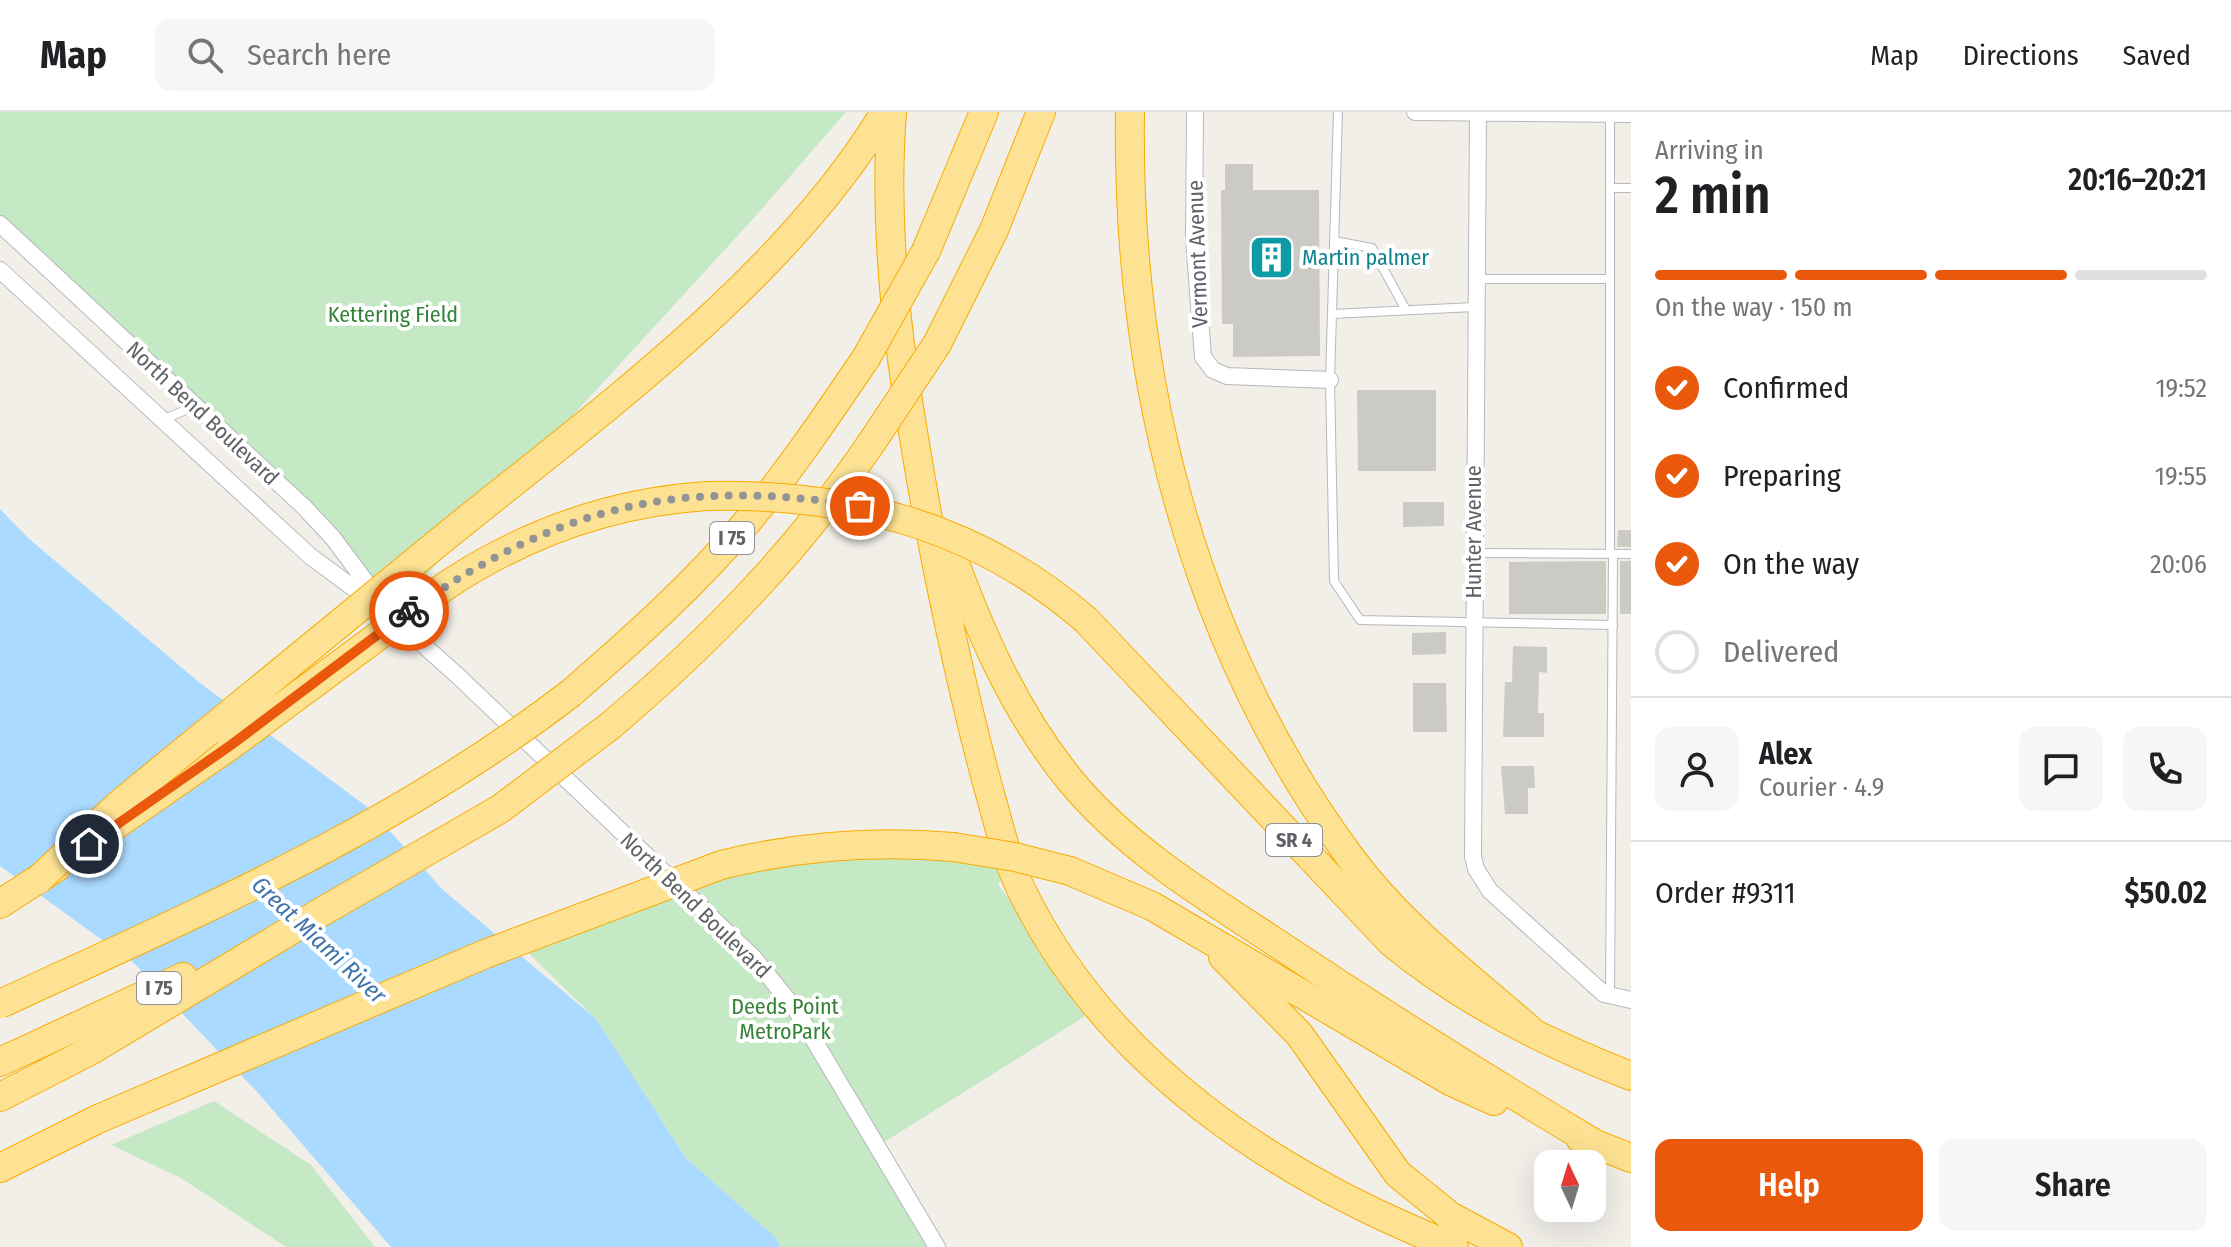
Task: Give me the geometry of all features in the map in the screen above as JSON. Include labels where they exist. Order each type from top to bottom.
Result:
[{"type":"highway","points":[[38,880],[122,802],[638,381],[717,311],[781,246],[885,112]]},
{"type":"highway","points":[[892,112],[888,166],[889,251],[901,366],[954,653],[975,739],[1019,884],[1046,936],[1115,1026],[1171,1081],[1221,1121],[1327,1191],[1454,1247]]},
{"type":"highway","name":"I 75","points":[[0,1004],[343,842],[462,772],[571,693],[668,606],[745,523],[818,429],[866,358],[926,251],[984,112]]},
{"type":"highway","name":"I 75","points":[[0,1062],[318,914],[487,817],[610,726],[668,677],[736,610],[833,500],[937,344],[994,230],[1041,112]]},
{"type":"highway","points":[[1130,112],[1130,230],[1153,402],[1186,529],[1218,616],[1282,748],[1350,858],[1403,921],[1528,1028]]},
{"type":"highway","points":[[916,454],[974,618],[1014,700],[1071,781],[1133,841],[1200,892],[1471,1069],[1597,1145]]},
{"type":"highway","name":"SR 4","points":[[0,904],[231,745],[447,585],[527,539],[643,503],[707,496],[799,497],[860,506],[914,521],[1001,560],[1053,593],[1112,644],[1339,891],[1391,942],[1457,992],[1581,1056],[1631,1076]]},
{"type":"highway","points":[[0,1155],[98,1119],[485,954],[721,865],[772,853],[836,845],[953,847],[1015,857],[1070,871],[1142,901],[1197,931],[1450,1081],[1631,1158]]},
{"type":"highway","points":[[0,1097],[90,1051],[318,914]]},
{"type":"highway","points":[[1197,931],[1299,1034],[1398,1174],[1450,1216],[1508,1247]]},
{"type":"highway","points":[[0,1168],[98,1119]]},
{"type":"street","name":"Vermont Avenue","points":[[1195,112],[1194,240],[1203,357],[1213,370],[1233,377],[1330,380]]},
{"type":"street","points":[[1415,112],[1631,114]]},
{"type":"street","name":"Hunter Avenue","points":[[1478,112],[1474,307],[1473,856],[1485,885],[1610,997]]},
{"type":"street","name":"North Bend Boulevard","points":[[0,224],[304,507],[333,538],[390,615]]},
{"type":"street","name":"North Bend Boulevard","points":[[0,270],[160,421],[310,556],[390,615],[754,958],[796,1010],[937,1247]]},
{"type":"street","points":[[1610,997],[1631,1000]]},
{"type":"lane","points":[[1338,112],[1330,380],[1334,581],[1360,620],[1613,625]]},
{"type":"lane","points":[[1610,113],[1613,625],[1610,997]]},
{"type":"lane","points":[[1610,188],[1631,188]]},
{"type":"lane","points":[[1334,241],[1372,248],[1406,310]]},
{"type":"lane","points":[[1475,279],[1610,279]]},
{"type":"lane","points":[[1332,314],[1474,307]]},
{"type":"lane","points":[[160,421],[195,406]]},
{"type":"lane","points":[[1473,553],[1631,554]]},
{"type":"green space","name":"Kettering Field","points":[[0,112],[846,112],[752,220],[390,615],[333,538],[0,224]]},
{"type":"green space","name":"Deeds Point MetroPark","points":[[809,848],[1015,857],[998,885],[1098,1008],[878,1146],[936,1247],[781,1247],[774,1236],[686,1158],[596,1019],[516,941]]},
{"type":"green space","points":[[214,1101],[311,1165],[375,1247],[286,1247],[181,1178],[111,1145]]},
{"type":"water","name":"Great Miami River","points":[[0,509],[28,538],[200,683],[370,809],[443,890],[596,1019],[686,1158],[774,1236],[781,1247],[391,1247],[259,1094],[134,963],[0,866]]},
{"type":"building","name":"Martin palmer","points":[[1225,164],[1253,164],[1253,190],[1319,190],[1320,356],[1233,357],[1233,324],[1222,324],[1221,190],[1225,190]]},
{"type":"building","points":[[1357,390],[1436,390],[1436,471],[1358,471]]},
{"type":"building","points":[[1403,502],[1444,502],[1444,526],[1403,527]]},
{"type":"building","points":[[1618,530],[1631,530],[1631,547],[1617,547]]},
{"type":"building","points":[[1606,561],[1606,614],[1509,614],[1509,562]]},
{"type":"building","points":[[1620,561],[1631,561],[1631,614],[1620,614]]},
{"type":"building","points":[[1446,632],[1446,654],[1412,655],[1412,633]]},
{"type":"building","points":[[1513,646],[1547,647],[1547,673],[1539,672],[1538,713],[1544,713],[1544,737],[1503,737],[1505,682],[1512,682]]},
{"type":"building","points":[[1413,683],[1446,683],[1447,732],[1413,732]]},
{"type":"building","points":[[1501,766],[1534,766],[1535,788],[1528,788],[1528,814],[1505,814]]},
{"type":"way so far","points":[[409,611],[470,569],[527,539],[615,509],[678,498],[738,495],[799,497],[860,506]]},
{"type":"place","name":"Martin palmer","points":[[1271,257]]},
{"type":"route","points":[[89,844],[231,745],[409,611]]}]
